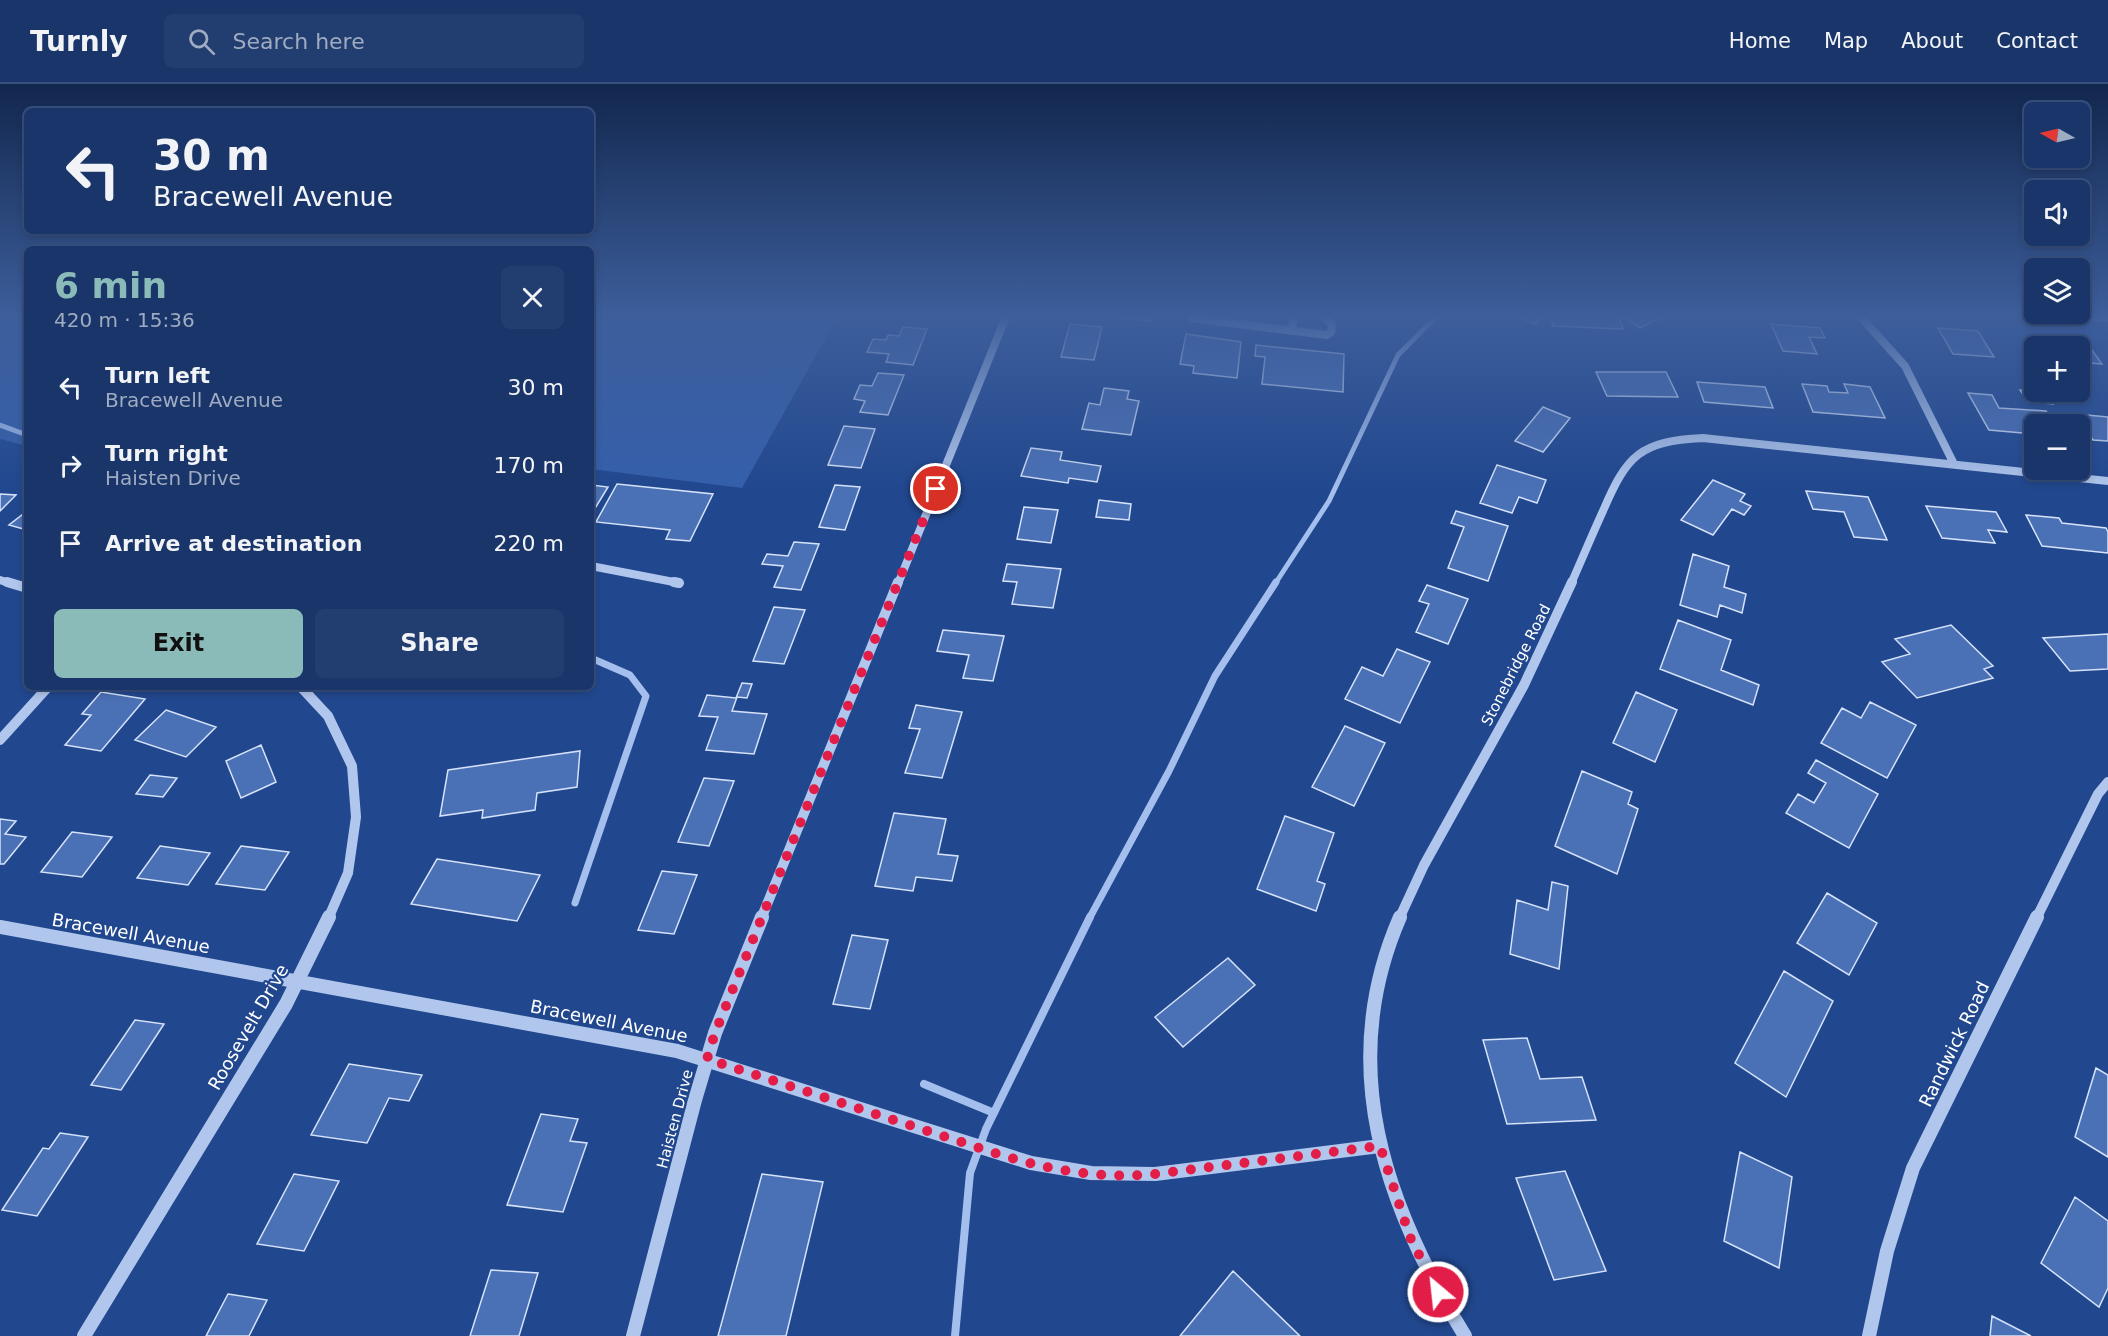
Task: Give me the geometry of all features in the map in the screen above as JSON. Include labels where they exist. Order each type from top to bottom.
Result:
[{"type":"street","name":"Haisten Drive","points":[[633,1336],[715,1033],[983,372]]},
{"type":"street","points":[[1908,372],[1954,464]]},
{"type":"street","name":"Stonebridge Road","points":[[1465,1336],[1430,1277],[1410,1237],[1380,1146],[1372,1094],[1370,1046],[1373,1002],[1389,944],[1431,850],[1536,663],[1611,492],[1629,462],[1645,450],[1666,441],[1703,438],[2108,481]]},
{"type":"street","points":[[594,567],[679,583]]},
{"type":"street","points":[[0,580],[24,587]]},
{"type":"street","points":[[0,740],[45,690]]},
{"type":"street","name":"Roosevelt Drive","points":[[84,1336],[286,1004],[337,902],[348,873],[356,817],[352,766],[328,716],[304,690]]},
{"type":"street","name":"Randwick Road","points":[[1869,1336],[1873,1303],[1892,1231],[1913,1168],[2098,794],[2108,782]]},
{"type":"street","name":"Bracewell Avenue","points":[[0,927],[677,1051],[1004,1156],[1068,1172],[1123,1177],[1380,1146]]},
{"type":"shaded area","points":[[0,372],[24,372],[24,445],[0,439]]},
{"type":"shaded area","points":[[594,372],[806,372],[742,488],[594,469]]},
{"type":"building","points":[[1193,372],[1238,372],[1237,378]]},
{"type":"building","points":[[1263,372],[1344,372],[1343,392],[1262,384]]},
{"type":"building","points":[[1596,372],[1666,372],[1678,397],[1607,396]]},
{"type":"building","points":[[878,373],[904,375],[888,415],[860,412],[865,401],[854,399],[860,385],[872,386]]},
{"type":"building","points":[[1697,382],[1765,387],[1773,408],[1704,402]]},
{"type":"building","points":[[1802,384],[1827,386],[1829,392],[1848,393],[1844,384],[1870,387],[1885,418],[1813,412]]},
{"type":"building","points":[[1104,388],[1129,391],[1127,399],[1139,401],[1131,435],[1082,429],[1089,403],[1100,405]]},
{"type":"building","points":[[1968,393],[1992,395],[1999,408],[2046,411],[2048,414],[2024,414],[2024,433],[1989,430]]},
{"type":"building","points":[[2028,402],[2052,402],[2053,404]]},
{"type":"building","points":[[1543,407],[1570,418],[1543,452],[1515,441]]},
{"type":"building","points":[[2090,415],[2108,417],[2108,441],[2093,440],[2090,435]]},
{"type":"building","points":[[844,426],[875,429],[861,468],[828,465]]},
{"type":"building","points":[[1031,448],[1062,452],[1060,460],[1101,466],[1097,482],[1069,478],[1068,483],[1021,476]]},
{"type":"building","points":[[1497,465],[1546,480],[1537,503],[1519,497],[1512,513],[1480,503]]},
{"type":"building","points":[[1713,480],[1745,494],[1740,501],[1751,506],[1744,515],[1732,509],[1713,535],[1681,520]]},
{"type":"building","points":[[617,484],[713,494],[690,541],[666,539],[670,530],[596,522]]},
{"type":"building","points":[[594,485],[608,487],[594,510]]},
{"type":"building","points":[[835,485],[860,487],[845,530],[819,527]]},
{"type":"building","points":[[1806,491],[1868,497],[1887,540],[1854,537],[1844,512],[1813,509]]},
{"type":"building","points":[[0,494],[16,495],[0,511]]},
{"type":"building","points":[[1099,500],[1131,504],[1129,520],[1096,517]]},
{"type":"building","points":[[1926,506],[1996,512],[2007,532],[1988,530],[1995,543],[1942,538]]},
{"type":"building","points":[[1024,507],[1058,510],[1051,543],[1017,539]]},
{"type":"building","points":[[1456,511],[1508,526],[1488,581],[1448,568],[1464,527],[1451,523]]},
{"type":"building","points":[[24,513],[24,529],[9,525]]},
{"type":"building","points":[[2026,515],[2059,518],[2062,523],[2106,528],[2108,553],[2042,546]]},
{"type":"building","points":[[794,542],[819,544],[801,590],[774,587],[783,566],[762,564],[767,554],[788,556]]},
{"type":"building","points":[[1693,554],[1729,566],[1724,587],[1746,594],[1742,613],[1720,605],[1717,617],[1680,605]]},
{"type":"building","points":[[1007,564],[1061,569],[1053,608],[1012,604],[1017,582],[1003,581]]},
{"type":"building","points":[[1427,585],[1468,599],[1448,644],[1416,632],[1429,604],[1419,601]]},
{"type":"building","points":[[774,607],[805,610],[784,664],[753,661]]},
{"type":"building","points":[[1678,620],[1731,640],[1721,670],[1759,685],[1753,705],[1660,669]]},
{"type":"building","points":[[1951,625],[1993,666],[1984,669],[1993,678],[1917,698],[1882,662],[1910,654],[1895,639]]},
{"type":"building","points":[[943,630],[1004,636],[993,681],[963,678],[969,655],[937,651]]},
{"type":"building","points":[[2108,634],[2108,669],[2070,671],[2043,638]]},
{"type":"building","points":[[1397,649],[1430,662],[1400,723],[1345,699],[1362,667],[1383,676]]},
{"type":"building","points":[[742,683],[752,684],[747,698],[737,697],[732,711],[767,714],[754,754],[706,750],[718,717],[699,716],[707,695],[736,698]]},
{"type":"building","points":[[101,692],[145,699],[101,751],[65,745],[91,715],[82,714]]},
{"type":"building","points":[[1636,692],[1677,710],[1655,762],[1613,743]]},
{"type":"building","points":[[1870,702],[1916,725],[1887,778],[1821,743],[1842,708],[1861,718]]},
{"type":"building","points":[[916,705],[962,712],[942,778],[905,773],[920,729],[909,728]]},
{"type":"building","points":[[166,710],[216,727],[186,757],[135,740]]},
{"type":"building","points":[[1345,726],[1385,743],[1354,806],[1312,787]]},
{"type":"building","points":[[261,745],[276,782],[241,798],[226,761]]},
{"type":"building","points":[[580,751],[577,787],[537,793],[535,810],[482,818],[483,810],[440,816],[448,770]]},
{"type":"building","points":[[1816,760],[1878,794],[1849,848],[1786,813],[1798,794],[1814,803],[1826,783],[1808,773]]},
{"type":"building","points":[[1582,771],[1632,792],[1628,804],[1638,809],[1617,874],[1555,846]]},
{"type":"building","points":[[150,775],[177,778],[163,797],[136,794]]},
{"type":"building","points":[[704,778],[734,781],[709,846],[678,842]]},
{"type":"building","points":[[894,813],[946,819],[938,854],[958,856],[952,881],[916,877],[913,891],[875,886]]},
{"type":"building","points":[[1285,816],[1334,833],[1317,881],[1325,884],[1316,911],[1257,889]]},
{"type":"building","points":[[0,819],[16,821],[5,834],[26,837],[4,864],[0,864]]},
{"type":"building","points":[[72,832],[112,837],[82,877],[41,872]]},
{"type":"building","points":[[160,846],[210,853],[188,885],[137,878]]},
{"type":"building","points":[[241,846],[289,852],[265,890],[216,884]]},
{"type":"building","points":[[437,859],[540,875],[517,921],[411,904]]},
{"type":"building","points":[[662,871],[697,875],[674,934],[638,930]]},
{"type":"building","points":[[1552,882],[1568,886],[1559,969],[1510,954],[1517,900],[1548,910]]},
{"type":"building","points":[[1827,893],[1877,923],[1849,975],[1797,943]]},
{"type":"building","points":[[852,935],[888,940],[870,1009],[833,1004]]},
{"type":"building","points":[[1228,958],[1255,985],[1183,1047],[1155,1017]]},
{"type":"building","points":[[1784,971],[1833,1001],[1786,1097],[1735,1063]]},
{"type":"building","points":[[135,1020],[164,1024],[121,1090],[91,1085]]},
{"type":"building","points":[[1527,1038],[1540,1079],[1582,1077],[1596,1120],[1507,1124],[1483,1040]]},
{"type":"building","points":[[349,1064],[422,1075],[409,1101],[389,1098],[367,1143],[311,1135]]},
{"type":"building","points":[[2096,1068],[2108,1075],[2108,1157],[2075,1137]]},
{"type":"building","points":[[541,1114],[578,1119],[570,1141],[587,1143],[563,1212],[507,1205]]},
{"type":"building","points":[[60,1133],[88,1137],[37,1216],[2,1210],[43,1148],[49,1149]]},
{"type":"building","points":[[1740,1152],[1792,1177],[1779,1268],[1724,1241]]},
{"type":"building","points":[[1565,1171],[1606,1271],[1554,1280],[1516,1178]]},
{"type":"building","points":[[294,1174],[339,1181],[304,1251],[257,1244]]},
{"type":"building","points":[[762,1174],[823,1182],[786,1336],[718,1336]]},
{"type":"building","points":[[2075,1197],[2108,1221],[2108,1288],[2099,1307],[2041,1263]]},
{"type":"building","points":[[491,1270],[538,1273],[519,1336],[470,1336]]},
{"type":"building","points":[[1233,1271],[1300,1336],[1180,1336]]},
{"type":"building","points":[[228,1294],[267,1300],[249,1336],[206,1336]]},
{"type":"building","points":[[1992,1316],[2031,1336],[1990,1336]]},
{"type":"waterway","points":[[1275,584],[1329,501],[1390,372]]},
{"type":"waterway","points":[[0,425],[24,434]]},
{"type":"waterway","points":[[1089,919],[1169,771],[1215,676],[1276,582]]},
{"type":"waterway","points":[[575,903],[646,696],[630,675],[594,659]]},
{"type":"waterway","points":[[994,1113],[1089,919]]},
{"type":"waterway","points":[[924,1084],[994,1113]]},
{"type":"waterway","points":[[955,1336],[970,1173],[994,1113]]},
{"type":"route","points":[[936,489],[715,1033],[707,1059],[1035,1166],[1094,1176],[1123,1177],[1155,1174],[1380,1146],[1410,1237],[1438,1292]]}]
